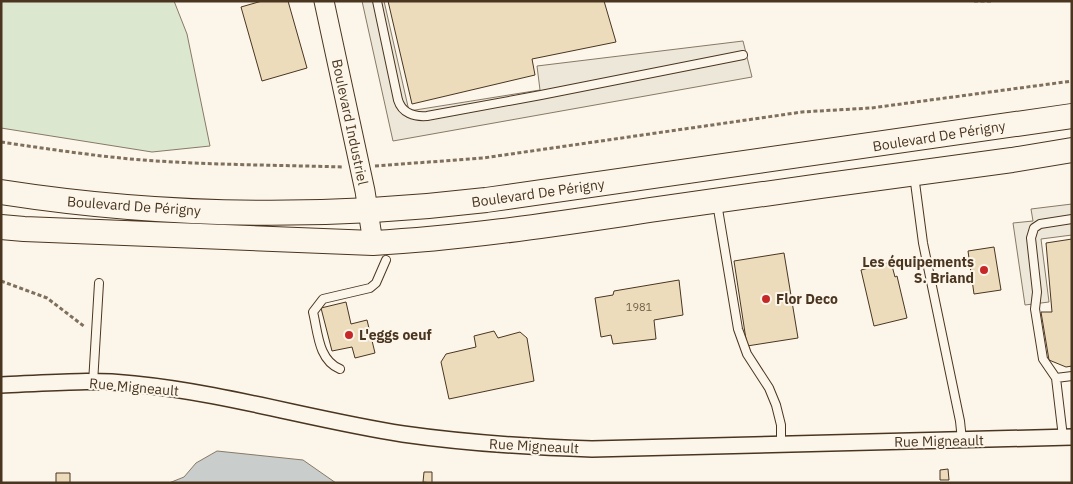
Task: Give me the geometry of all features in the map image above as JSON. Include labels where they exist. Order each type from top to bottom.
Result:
[{"type":"main road","name":"Boulevard De Périgny","points":[[1,192],[75,202],[161,210],[267,214],[408,209],[486,200],[1072,116]]},
{"type":"main road","name":"Boulevard De Périgny","points":[[1,227],[379,252],[457,237],[1072,150]]},
{"type":"street","name":"Boulevard Industriel","points":[[324,1],[379,252]]},
{"type":"street","name":"Rue Migneault","points":[[1,385],[93,382],[133,384],[179,390],[402,434],[476,443],[592,448],[1067,437]]},
{"type":"lane","points":[[377,1],[398,100],[404,111],[415,116],[427,116],[542,95],[743,55]]},
{"type":"lane","points":[[914,173],[923,243],[960,421],[962,440]]},
{"type":"lane","points":[[716,201],[738,329],[747,354],[769,388],[776,405],[781,425],[781,444]]},
{"type":"lane","points":[[1067,437],[1056,378],[1043,358],[1035,309],[1037,292],[1031,238],[1034,228],[1040,224],[1072,219]]},
{"type":"lane","points":[[340,369],[329,363],[322,351],[313,312],[322,299],[365,290],[373,286],[379,252]]},
{"type":"lane","points":[[93,382],[99,283]]},
{"type":"lane","points":[[1056,378],[1072,376]]},
{"type":"path","points":[[974,1],[992,1]]},
{"type":"path","points":[[378,166],[483,158],[802,112],[871,108],[1072,81]]},
{"type":"path","points":[[1,142],[74,153],[140,160],[349,168]]},
{"type":"path","points":[[1,281],[47,298],[96,335]]},
{"type":"green space","points":[[1,1],[174,1],[187,34],[210,146],[152,152],[1,128]]},
{"type":"shaded area","points":[[362,1],[384,1],[409,111],[540,90],[537,66],[743,41],[752,77],[393,141]]},
{"type":"shaded area","points":[[1072,204],[1072,235],[1041,239],[1049,302],[1025,305],[1013,223],[1033,221],[1031,209]]},
{"type":"shaded area","points":[[217,451],[303,460],[336,483],[169,483],[184,477],[196,463]]},
{"type":"building","points":[[262,1],[288,1],[307,68],[262,81],[241,7]]},
{"type":"building","points":[[388,1],[604,1],[616,42],[532,59],[535,75],[412,104]]},
{"type":"building","points":[[1072,239],[1072,366],[1066,367],[1049,360],[1041,312],[1052,312],[1046,243]]},
{"type":"building","name":"Les équipements S. Briand","points":[[994,247],[1001,290],[974,294],[968,251]]},
{"type":"building","name":"Flor Deco","points":[[784,253],[798,338],[747,346],[734,261]]},
{"type":"building","points":[[891,262],[895,277],[897,276],[907,318],[874,326],[861,270]]},
{"type":"building","points":[[679,280],[683,315],[654,320],[656,339],[613,344],[611,335],[601,337],[595,298],[613,295],[614,291]]},
{"type":"building","name":"L'eggs oeuf","points":[[346,302],[351,324],[367,320],[375,353],[355,358],[352,347],[332,351],[321,308]]},
{"type":"building","points":[[494,331],[498,338],[520,332],[527,338],[534,381],[449,399],[441,362],[446,354],[476,347],[474,336]]},
{"type":"building","points":[[948,469],[949,480],[940,480],[940,470]]},
{"type":"building","points":[[424,472],[432,472],[432,483],[423,482]]},
{"type":"building","points":[[56,473],[70,473],[70,483],[56,483]]},
{"type":"place","name":"Les équipements S. Briand","points":[[984,270]]},
{"type":"place","name":"Flor Deco","points":[[766,299]]},
{"type":"place","name":"L'eggs oeuf","points":[[349,335]]}]
